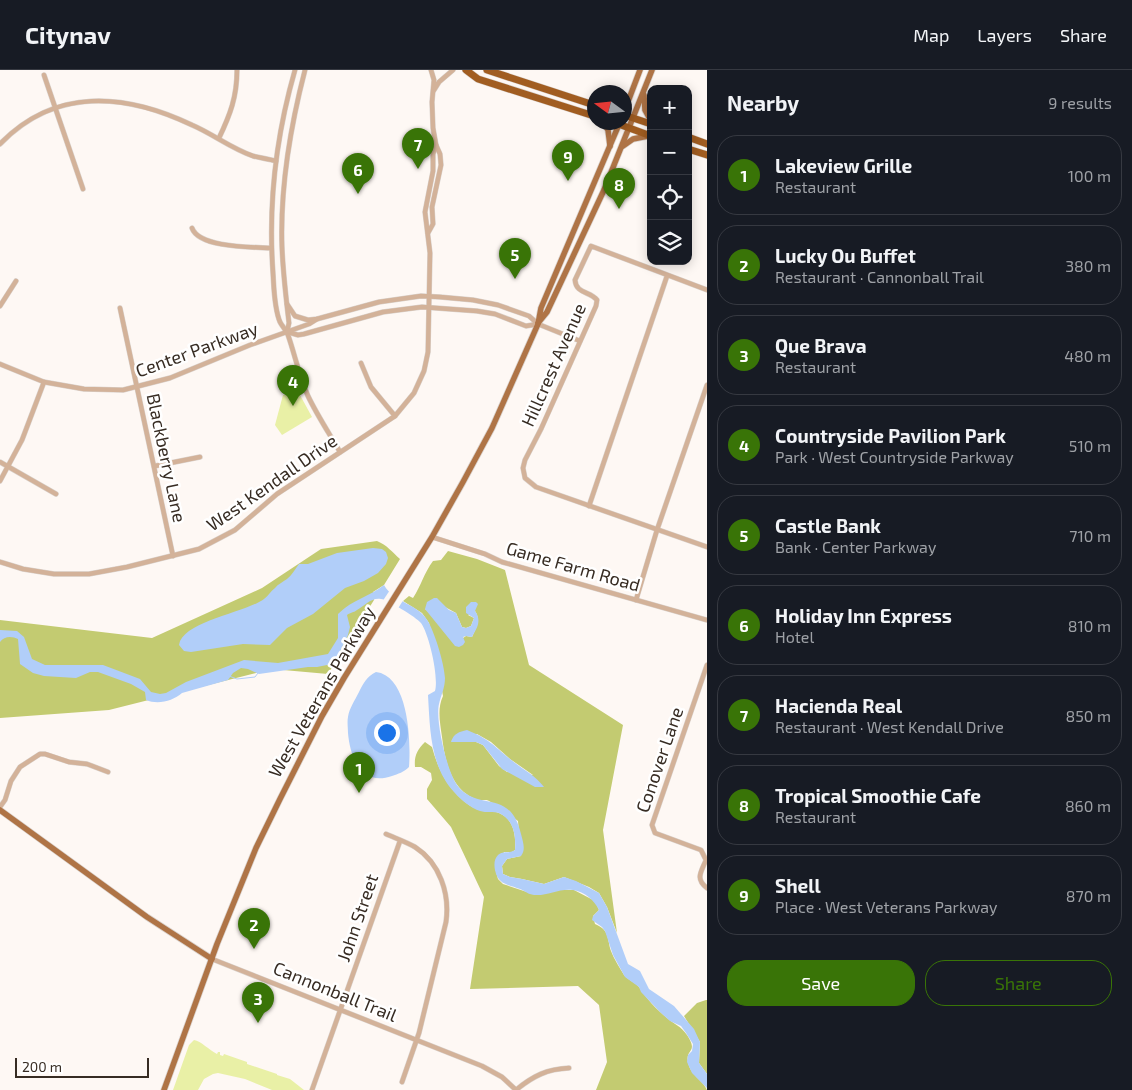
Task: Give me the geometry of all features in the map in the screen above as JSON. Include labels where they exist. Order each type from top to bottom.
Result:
[{"type":"highway","points":[[466,70],[478,79],[587,114]]},
{"type":"highway","points":[[487,70],[587,103]]},
{"type":"highway","points":[[633,118],[647,122]]},
{"type":"highway","points":[[632,129],[647,135]]},
{"type":"highway","points":[[692,138],[707,144]]},
{"type":"highway","points":[[692,150],[707,155]]},
{"type":"main road","points":[[633,90],[640,70]]},
{"type":"main road","name":"West Veterans Parkway","points":[[633,118],[652,70]]},
{"type":"main road","points":[[643,92],[647,114]]},
{"type":"main road","points":[[608,130],[610,148]]},
{"type":"main road","name":"West Veterans Parkway","points":[[538,324],[541,308],[610,148],[615,130]]},
{"type":"main road","name":"West Veterans Parkway","points":[[164,1090],[243,878],[280,799],[328,705],[432,538],[491,430],[538,324],[547,312],[596,208],[628,130]]},
{"type":"main road","points":[[621,147],[633,139],[647,137]]},
{"type":"main road","name":"Cannonball Trail","points":[[0,810],[147,917],[212,959]]},
{"type":"street","points":[[219,138],[230,115],[235,98],[237,70]]},
{"type":"street","points":[[295,70],[276,161],[273,186],[271,248],[276,302],[280,321],[287,332],[297,369],[308,394],[340,452]]},
{"type":"street","points":[[287,332],[289,323],[282,248],[283,196],[292,134],[305,70]]},
{"type":"street","name":"West Kendall Drive","points":[[428,234],[433,224],[432,207],[441,165],[440,154],[436,145],[432,102],[434,80],[431,70]]},
{"type":"street","points":[[434,91],[439,82],[453,70]]},
{"type":"street","points":[[44,75],[83,189]]},
{"type":"street","points":[[0,144],[19,126],[39,114],[56,107],[98,100],[118,101],[169,115],[254,156],[276,161]]},
{"type":"street","name":"West Kendall Drive","points":[[0,562],[39,572],[71,574],[107,571],[199,549],[233,532],[277,494],[395,416],[414,393],[424,371],[429,348],[430,296],[425,205],[433,171],[433,154],[436,145]]},
{"type":"street","points":[[192,228],[193,232],[201,238],[217,244],[271,248]]},
{"type":"street","name":"Hillcrest Avenue","points":[[589,506],[536,487],[525,478],[523,468],[597,300],[594,296],[578,290],[575,280],[591,246],[667,276]]},
{"type":"street","points":[[707,290],[667,276],[589,506],[707,547]]},
{"type":"street","points":[[0,306],[16,281]]},
{"type":"street","name":"Center Parkway","points":[[287,304],[295,316],[308,320],[398,298],[430,296],[485,302],[529,316],[538,324],[580,341]]},
{"type":"street","name":"Center Parkway","points":[[287,332],[298,335],[304,334],[383,312],[430,307],[495,314],[526,326],[538,324]]},
{"type":"street","name":"Blackberry Lane","points":[[120,308],[174,556]]},
{"type":"street","name":"Center Parkway","points":[[0,364],[44,382],[99,390],[123,390],[182,374],[250,345],[309,324],[317,319]]},
{"type":"street","points":[[361,363],[371,387],[395,416]]},
{"type":"street","points":[[0,481],[26,431],[44,382]]},
{"type":"street","points":[[636,600],[707,385]]},
{"type":"street","points":[[155,466],[200,457]]},
{"type":"street","points":[[0,462],[56,494]]},
{"type":"street","name":"Game Farm Road","points":[[432,538],[485,554],[502,562],[707,620]]},
{"type":"street","name":"Conover Lane","points":[[707,665],[652,824],[655,833],[701,850],[706,860],[699,878],[700,883],[707,888]]},
{"type":"street","points":[[0,806],[5,800],[11,781],[20,767],[40,754],[69,762],[87,764],[108,772]]},
{"type":"street","points":[[386,834],[414,846],[436,868],[443,884],[448,905],[446,922],[417,1041],[402,1082]]},
{"type":"street","name":"John Street","points":[[312,1090],[400,840]]},
{"type":"street","name":"Cannonball Trail","points":[[212,959],[486,1068],[506,1080],[516,1090]]},
{"type":"street","points":[[516,1090],[540,1073],[569,1068]]},
{"type":"green space","points":[[283,395],[300,395],[312,417],[282,435],[275,425]]},
{"type":"green space","points":[[377,541],[400,559],[384,585],[373,592],[374,600],[328,674],[272,669],[109,710],[0,718],[0,620],[152,638],[262,588],[321,549]]},
{"type":"green space","points":[[448,551],[477,559],[505,570],[529,665],[623,725],[603,830],[617,933],[607,907],[599,893],[589,887],[564,877],[544,884],[503,874],[502,866],[507,859],[521,856],[518,821],[489,801],[478,800],[469,796],[461,790],[451,774],[443,746],[440,706],[443,696],[429,623],[422,613],[403,601],[409,596],[413,598],[433,561],[441,560]],"holes":[[[445,607],[456,613],[462,627],[466,628],[471,626],[474,618],[468,615],[475,611],[478,621],[472,637],[466,636],[463,638],[425,609]],[[477,734],[491,742],[510,759],[533,775],[507,772],[499,766],[483,745],[476,742],[451,741]]]},
{"type":"green space","points":[[425,742],[432,747],[438,764],[450,787],[462,799],[476,809],[499,813],[508,819],[511,824],[515,839],[515,850],[504,852],[495,868],[498,879],[503,884],[536,895],[557,890],[574,890],[595,901],[599,910],[593,916],[595,924],[606,932],[611,951],[624,975],[637,985],[655,1007],[685,1032],[692,1045],[688,1055],[689,1067],[707,1090],[596,1090],[607,1062],[599,1005],[578,986],[470,989],[484,897],[451,827],[427,799],[427,789],[432,780],[431,773],[421,767],[415,767],[417,753]]},
{"type":"green space","points":[[707,1000],[707,1074],[699,1063],[700,1042],[684,1016],[697,1003]]},
{"type":"green space","points":[[194,1040],[217,1054],[220,1052],[220,1055],[223,1056],[224,1054],[290,1079],[304,1090],[272,1090],[245,1079],[218,1073],[204,1079],[198,1090],[173,1090],[189,1045]]},
{"type":"water","points":[[373,548],[382,549],[386,552],[388,558],[386,564],[378,573],[345,588],[313,614],[287,628],[270,645],[243,644],[191,652],[184,651],[179,645],[183,637],[191,630],[264,599],[289,577],[299,564],[308,564],[337,553]]},
{"type":"water","points":[[384,585],[394,596],[413,607],[425,617],[434,635],[445,678],[438,712],[440,733],[453,778],[465,793],[474,798],[501,805],[509,810],[516,820],[523,840],[523,851],[521,856],[507,859],[502,866],[503,874],[544,884],[564,877],[599,893],[607,907],[628,964],[640,971],[649,989],[674,1006],[694,1029],[700,1042],[699,1063],[707,1074],[707,1088],[692,1073],[687,1062],[693,1044],[681,1026],[670,1021],[641,992],[639,987],[625,977],[613,955],[605,931],[592,920],[599,910],[592,900],[573,890],[533,895],[498,879],[494,864],[495,860],[504,852],[515,850],[513,829],[508,820],[499,813],[480,811],[463,801],[447,783],[441,772],[436,760],[431,734],[428,695],[435,691],[436,685],[432,656],[427,636],[421,623],[408,613],[385,600],[374,599],[347,615],[350,627],[348,635],[336,660],[332,664],[259,674],[241,668],[233,673],[228,680],[182,693],[170,700],[160,702],[146,700],[145,692],[131,684],[98,672],[90,672],[76,678],[44,676],[33,673],[20,664],[18,639],[8,637],[0,642],[0,630],[17,631],[24,637],[32,659],[45,665],[103,665],[140,679],[151,692],[160,694],[244,660],[278,663],[328,654],[338,638],[338,614],[349,605]]},
{"type":"water","points":[[437,598],[449,610],[456,613],[462,627],[466,628],[471,626],[474,618],[466,613],[466,607],[471,602],[478,604],[475,611],[478,618],[477,627],[472,637],[463,637],[465,642],[463,645],[455,646],[425,609],[427,602]]},
{"type":"water","points":[[376,672],[387,676],[395,685],[401,697],[406,712],[409,742],[409,767],[399,774],[381,778],[365,774],[359,768],[351,751],[348,733],[348,719],[351,708],[366,680]]},
{"type":"water","points":[[467,730],[481,736],[544,787],[535,787],[502,769],[483,745],[476,742],[451,742],[457,733]]},
{"type":"pier","points":[[390,590],[404,599],[397,610],[382,602]]},
{"type":"waterway","points":[[229,676],[237,679],[255,677],[258,673]]},
{"type":"place","name":"Hacienda Real","points":[[418,169]]},
{"type":"place","name":"Shell","points":[[568,181]]},
{"type":"place","name":"Holiday Inn Express","points":[[358,194]]},
{"type":"place","name":"Tropical Smoothie Cafe","points":[[619,209]]},
{"type":"place","name":"Castle Bank","points":[[515,279]]},
{"type":"place","name":"Countryside Pavilion Park","points":[[293,406]]},
{"type":"place","name":"Lakeview Grille","points":[[359,793]]},
{"type":"place","name":"Lucky Ou Buffet","points":[[254,949]]},
{"type":"place","name":"Que Brava","points":[[258,1023]]}]
